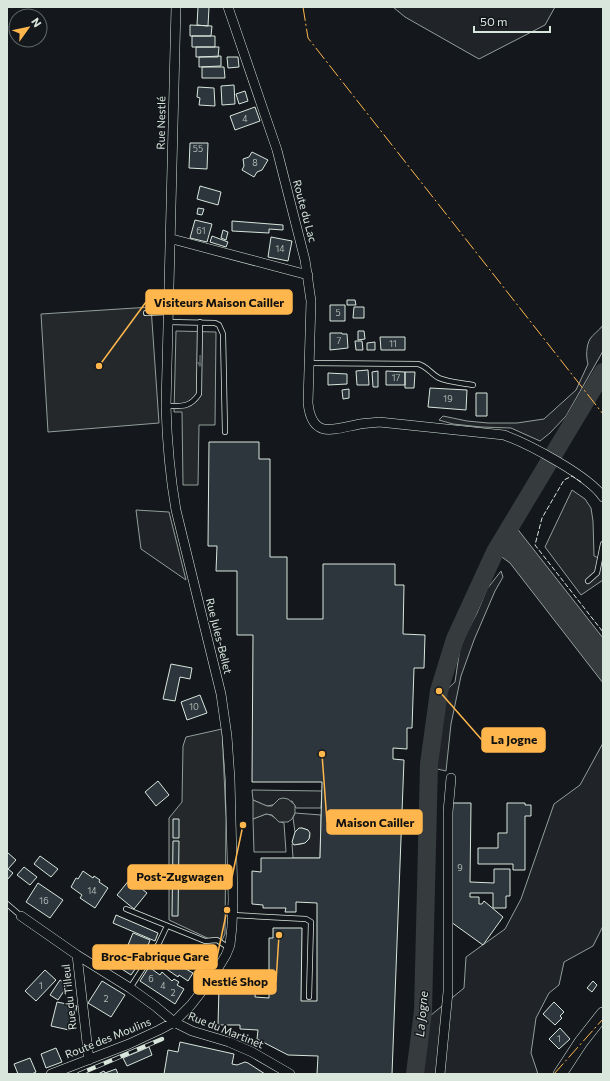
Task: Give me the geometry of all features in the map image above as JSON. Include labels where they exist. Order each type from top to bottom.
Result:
[{"type":"main road","points":[[560,1074],[581,1042],[603,1014]]},
{"type":"street","points":[[176,11],[183,7]]},
{"type":"street","name":"Route du Lac","points":[[228,7],[276,150],[300,236],[308,275],[311,301],[309,363],[309,410],[311,419],[317,426],[325,430],[379,422],[504,435],[530,446],[571,470],[588,481],[603,497]]},
{"type":"street","name":"Rue Nestlé","points":[[170,239],[176,11]]},
{"type":"street","points":[[170,239],[308,275]]},
{"type":"street","name":"Rue Jules-Bellet","points":[[170,239],[166,406],[170,469],[176,510],[221,694],[226,729],[230,779],[232,915],[232,935],[229,948],[223,962],[191,1005],[174,1022]]},
{"type":"street","points":[[440,1074],[448,992],[448,812],[451,778]]},
{"type":"street","name":"Rue du Martinet","points":[[20,916],[77,955],[130,988],[174,1022],[192,1031],[229,1042],[252,1052],[290,1074]]},
{"type":"street","name":"Rue du Tilleul","points":[[77,955],[89,1060]]},
{"type":"street","name":"Route des Moulins","points":[[51,1074],[129,1044],[174,1022]]},
{"type":"lane","points":[[146,313],[215,323],[219,325],[222,330],[225,432]]},
{"type":"lane","points":[[166,406],[190,404],[199,394],[200,322]]},
{"type":"lane","points":[[309,363],[418,364],[422,365],[443,379],[473,385]]},
{"type":"lane","points":[[588,581],[597,573],[603,544]]},
{"type":"lane","points":[[7,904],[20,916]]},
{"type":"lane","points":[[126,909],[205,941],[217,940],[229,948]]},
{"type":"lane","points":[[232,915],[306,919],[311,922],[309,997]]},
{"type":"lane","points":[[130,988],[158,945],[167,926]]},
{"type":"shaded area","points":[[393,7],[555,7],[545,25],[479,59],[405,17]]},
{"type":"shaded area","points":[[151,307],[159,423],[48,432],[41,314]]},
{"type":"shaded area","points":[[603,325],[603,351],[566,416],[540,441],[511,428],[453,424],[439,420],[443,416],[467,421],[488,423],[517,423],[544,419],[576,390],[588,364],[587,352],[591,337]]},
{"type":"shaded area","points":[[176,331],[216,332],[215,425],[199,425],[198,485],[183,485],[182,412],[174,412]]},
{"type":"shaded area","points":[[572,490],[585,499],[591,508],[594,556],[601,559],[603,562],[603,580],[581,595],[545,547]]},
{"type":"shaded area","points":[[136,510],[169,512],[186,580],[141,549]]},
{"type":"shaded area","points":[[512,522],[603,638],[603,683],[510,563],[495,552]]},
{"type":"shaded area","points":[[501,571],[503,577],[495,591],[474,640],[461,676],[451,724],[446,771],[433,768],[431,753],[441,695],[455,682],[460,648],[487,589]]},
{"type":"shaded area","points":[[222,729],[226,818],[225,934],[220,944],[169,920],[169,818],[182,802],[183,746],[186,737]]},
{"type":"shaded area","points":[[603,743],[603,926],[593,946],[564,962],[559,985],[549,993],[536,1018],[531,1053],[538,1074],[418,1074],[425,1020],[464,988],[466,957],[505,929],[521,899],[554,804],[580,785]]},
{"type":"shaded area","points":[[252,790],[322,791],[321,808],[296,808],[292,801],[267,806],[253,800]]},
{"type":"shaded area","points":[[279,799],[288,799],[295,805],[295,813],[292,819],[288,822],[279,822],[272,815],[266,814],[253,819],[253,800],[267,806],[272,806]]},
{"type":"shaded area","points":[[295,813],[321,815],[320,858],[293,858],[292,844],[297,845],[303,843],[310,836],[308,830],[302,828],[295,832],[293,818]]},
{"type":"shaded area","points":[[266,814],[284,823],[286,852],[254,852],[253,819]]},
{"type":"building","points":[[198,7],[209,7],[208,26],[197,25]]},
{"type":"building","points":[[190,25],[212,26],[211,36],[190,36]]},
{"type":"building","points":[[192,36],[215,36],[215,47],[192,47]]},
{"type":"building","points":[[196,47],[219,47],[218,57],[196,57]]},
{"type":"building","points":[[221,56],[221,66],[199,67],[199,57]]},
{"type":"building","points":[[227,57],[238,57],[239,67],[228,68]]},
{"type":"building","points":[[202,67],[224,67],[225,78],[202,78]]},
{"type":"building","points":[[234,85],[235,104],[222,105],[221,86]]},
{"type":"building","points":[[198,87],[214,88],[215,106],[199,105],[200,98],[197,97]]},
{"type":"building","points":[[245,91],[248,101],[239,104],[236,94]]},
{"type":"building","points":[[255,107],[260,121],[235,130],[230,116]]},
{"type":"building","points":[[190,143],[208,143],[207,169],[189,168]]},
{"type":"building","points":[[252,152],[268,160],[262,170],[257,172],[254,177],[242,170],[244,166],[243,159],[249,157]]},
{"type":"building","points":[[200,186],[221,192],[218,205],[197,199]]},
{"type":"building","points":[[198,208],[204,209],[202,215],[197,214]]},
{"type":"building","points":[[195,220],[212,224],[207,242],[190,238]]},
{"type":"building","points":[[232,221],[283,225],[283,230],[269,229],[269,233],[232,231]]},
{"type":"building","points":[[223,230],[228,232],[226,240],[221,238]]},
{"type":"building","points":[[212,236],[228,242],[226,247],[210,242]]},
{"type":"building","points":[[271,237],[292,241],[288,261],[268,257]]},
{"type":"building","points":[[347,300],[355,300],[356,305],[347,305]]},
{"type":"building","points":[[330,305],[345,305],[345,321],[330,321]]},
{"type":"building","points":[[354,307],[364,307],[364,318],[353,318]]},
{"type":"building","points":[[358,331],[364,331],[365,339],[358,340]]},
{"type":"building","points":[[330,333],[347,334],[348,348],[330,350]]},
{"type":"building","points":[[380,337],[405,337],[405,350],[381,350]]},
{"type":"building","points":[[355,341],[362,341],[363,350],[356,350]]},
{"type":"building","points":[[375,342],[375,350],[367,350],[367,343]]},
{"type":"building","points":[[368,370],[369,385],[357,385],[356,371]]},
{"type":"building","points":[[378,371],[378,387],[373,387],[372,372]]},
{"type":"building","points":[[386,371],[405,372],[405,385],[386,385]]},
{"type":"building","points":[[405,372],[415,372],[414,388],[405,388]]},
{"type":"building","points":[[328,373],[347,374],[347,384],[328,385]]},
{"type":"building","points":[[430,388],[467,390],[466,410],[428,407]]},
{"type":"building","points":[[349,389],[349,398],[343,399],[342,390]]},
{"type":"building","points":[[476,393],[487,393],[487,416],[476,416]]},
{"type":"building","points":[[209,442],[259,442],[259,459],[270,459],[270,557],[287,557],[287,619],[323,619],[323,564],[395,564],[395,585],[404,585],[403,634],[425,635],[424,668],[414,668],[412,728],[407,728],[407,749],[393,748],[393,759],[404,760],[392,1074],[317,1074],[318,1056],[288,1055],[257,1039],[258,1030],[240,1029],[240,1025],[218,1025],[219,987],[222,983],[256,984],[255,997],[269,998],[269,938],[273,938],[273,928],[302,928],[301,1001],[317,1001],[317,903],[296,902],[296,912],[285,912],[286,908],[263,908],[263,905],[252,904],[252,871],[261,872],[261,858],[320,858],[322,782],[252,782],[253,635],[237,635],[237,571],[216,571],[217,546],[208,546]]},
{"type":"building","points":[[171,664],[192,668],[190,679],[180,677],[175,701],[163,699]]},
{"type":"building","points":[[200,695],[207,713],[187,720],[181,702]]},
{"type":"building","points":[[158,781],[169,795],[156,806],[145,792]]},
{"type":"building","points":[[452,803],[471,803],[470,882],[494,883],[494,869],[510,869],[510,896],[506,896],[506,908],[493,908],[493,893],[470,893],[470,897],[479,897],[479,904],[482,904],[484,901],[503,917],[483,945],[451,922]]},
{"type":"building","points":[[507,803],[525,803],[525,805],[531,805],[531,816],[525,816],[525,870],[513,870],[513,864],[478,864],[478,848],[498,848],[498,833],[507,833]]},
{"type":"building","points":[[173,819],[179,819],[179,838],[173,838]]},
{"type":"building","points":[[299,828],[308,830],[310,833],[309,839],[305,843],[294,845],[292,842],[295,832]]},
{"type":"building","points":[[173,841],[179,841],[178,916],[172,916]]},
{"type":"building","points":[[7,852],[16,860],[8,869],[13,873],[7,880]]},
{"type":"building","points":[[40,856],[58,869],[51,877],[34,864]]},
{"type":"building","points":[[24,867],[37,877],[30,885],[17,875]]},
{"type":"building","points":[[83,871],[93,878],[94,876],[100,880],[99,882],[108,888],[95,908],[80,898],[82,895],[71,887],[76,878],[78,879]]},
{"type":"building","points":[[130,879],[147,893],[134,909],[117,895]]},
{"type":"building","points":[[147,881],[153,885],[150,889],[144,885]]},
{"type":"building","points":[[38,883],[63,900],[50,918],[26,902]]},
{"type":"building","points":[[116,915],[158,933],[155,941],[113,923]]},
{"type":"building","points":[[133,933],[150,940],[146,951],[128,945]]},
{"type":"building","points":[[126,945],[144,956],[131,975],[114,964]]},
{"type":"building","points":[[197,949],[210,958],[200,971],[188,963]]},
{"type":"building","points":[[174,952],[183,958],[181,961],[186,964],[184,968],[193,973],[188,981],[179,975],[178,977],[165,968]]},
{"type":"building","points":[[149,967],[160,975],[162,972],[172,981],[174,979],[179,982],[177,985],[184,989],[175,1004],[140,981]]},
{"type":"building","points":[[45,970],[56,980],[36,1001],[25,991]]},
{"type":"building","points":[[60,980],[68,985],[58,1000],[50,995]]},
{"type":"building","points":[[102,981],[125,995],[111,1017],[88,1003]]},
{"type":"building","points":[[593,981],[597,985],[592,992],[587,988]]},
{"type":"building","points":[[57,1002],[77,1006],[72,1028],[69,1030],[51,1026]]},
{"type":"building","points":[[554,1002],[564,1012],[560,1016],[562,1018],[555,1025],[543,1014]]},
{"type":"building","points":[[560,1028],[570,1039],[559,1049],[549,1039]]},
{"type":"building","points":[[180,1042],[234,1054],[232,1064],[237,1065],[245,1062],[265,1074],[164,1074],[168,1050],[178,1052]]},
{"type":"building","points":[[149,1047],[152,1055],[127,1066],[123,1058]]},
{"type":"building","points":[[56,1048],[62,1062],[46,1068],[41,1054]]},
{"type":"building","points":[[30,1058],[36,1072],[32,1074],[18,1074],[14,1064]]},
{"type":"building","points":[[116,1069],[118,1074],[98,1074],[104,1071],[105,1073]]},
{"type":"waterway","name":"La Jogne","points":[[415,1074],[423,1011],[429,764],[439,691],[455,639],[495,552],[603,372]]},
{"type":"railway","points":[[79,1074],[162,1039]]},
{"type":"fence","points":[[581,482],[572,476],[564,480],[542,518],[535,545],[603,632]]},
{"type":"power","points":[[303,7],[308,38],[603,414]]},
{"type":"power","points":[[554,1074],[603,1019]]},
{"type":"place","name":"Visiteurs Maison Cailler","points":[[99,366]]},
{"type":"place","name":"La Jogne","points":[[439,691]]},
{"type":"place","name":"Maison Cailler","points":[[322,754]]},
{"type":"place","name":"Post-Zugwagen","points":[[243,825]]},
{"type":"place","name":"Broc-Fabrique Gare","points":[[227,910]]},
{"type":"place","name":"Nestlé Shop","points":[[279,935]]}]
